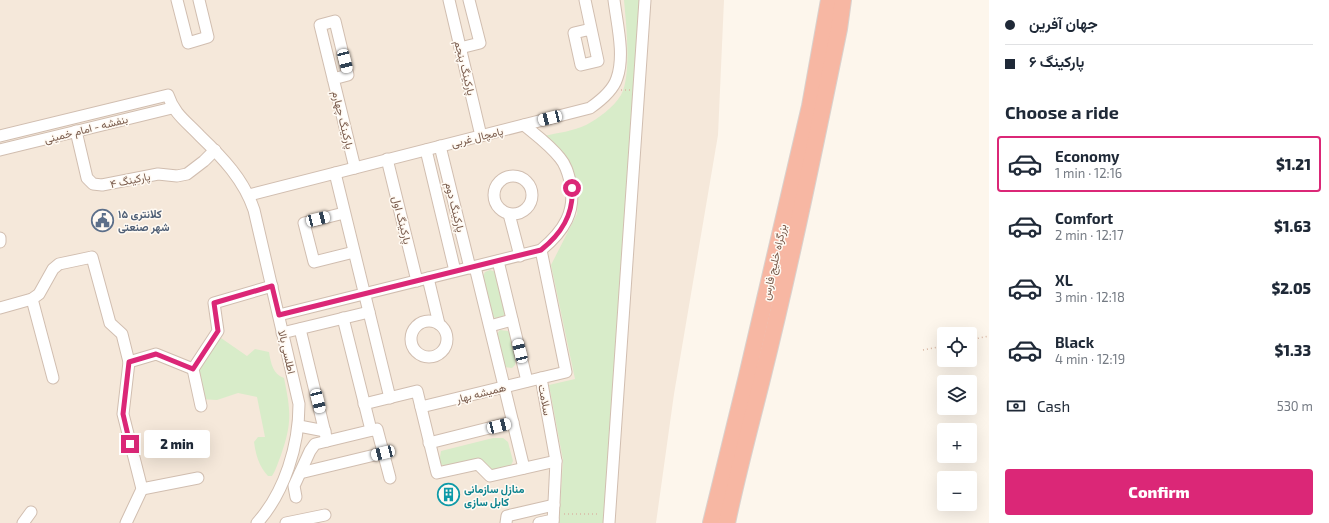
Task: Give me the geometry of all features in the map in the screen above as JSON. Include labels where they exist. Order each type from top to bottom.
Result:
[{"type":"highway","name":"بزرگراه خلیج فارس","points":[[711,523],[810,106],[829,0]]},
{"type":"highway","name":"بزرگراه خلیج فارس","points":[[727,523],[801,212],[838,37],[843,0]]},
{"type":"street","points":[[177,0],[188,43],[208,37],[199,0]]},
{"type":"street","name":"پارکینگ پنجم","points":[[449,0],[482,136]]},
{"type":"street","points":[[460,48],[480,43],[469,0]]},
{"type":"street","points":[[584,0],[591,29],[598,61],[581,65],[574,33],[591,29]]},
{"type":"street","name":"پامچال غربی","points":[[249,195],[590,108],[601,100],[617,79],[620,62],[614,0]]},
{"type":"street","points":[[610,518],[645,0]]},
{"type":"street","name":"پارکینگ چهارم","points":[[333,79],[348,75],[335,21],[320,25],[333,79],[355,168]]},
{"type":"street","name":"بنفشه - امام خمینی","points":[[0,136],[168,95],[172,108],[0,150]]},
{"type":"street","name":"اطلسی بالا","points":[[172,108],[215,150],[242,182],[249,195],[279,315],[299,404],[299,426],[296,442],[285,475],[273,503],[257,523]]},
{"type":"street","points":[[279,315],[541,250],[560,232],[571,210],[572,188],[568,171],[561,159],[524,125]]},
{"type":"street","name":"پارکینگ ۴","points":[[76,131],[87,178],[93,184],[102,185],[158,174],[177,176],[187,174],[215,150]]},
{"type":"street","name":"پارکینگ دوم","points":[[440,146],[455,207],[490,326],[524,468]]},
{"type":"street","name":"پارکینگ دوم","points":[[426,150],[456,271]]},
{"type":"street","name":"پارکینگ اول","points":[[387,159],[417,281]]},
{"type":"street","points":[[335,173],[390,398]]},
{"type":"street","points":[[441,211],[455,207]]},
{"type":"street","points":[[344,213],[304,223],[314,262],[354,252]]},
{"type":"street","points":[[510,214],[520,256]]},
{"type":"street","name":"سلامت","points":[[541,250],[566,372],[541,378],[556,461],[554,505],[556,519]]},
{"type":"street","points":[[0,308],[32,298],[39,294],[54,269],[59,264],[92,257],[110,323],[122,334],[129,362],[123,414],[142,489],[126,523]]},
{"type":"street","points":[[498,261],[527,381]]},
{"type":"street","points":[[428,278],[439,324]]},
{"type":"street","points":[[201,406],[193,369],[218,331],[214,303],[272,286]]},
{"type":"street","points":[[32,298],[52,378]]},
{"type":"street","points":[[282,333],[369,312]]},
{"type":"street","points":[[343,318],[371,430]]},
{"type":"street","points":[[490,326],[512,320]]},
{"type":"street","points":[[300,329],[326,436]]},
{"type":"street","points":[[129,362],[156,354],[193,369]]},
{"type":"street","name":"همیشه بهار","points":[[421,407],[541,378]]},
{"type":"street","points":[[364,404],[417,391],[437,473],[478,464],[490,476],[556,461]]},
{"type":"street","points":[[430,443],[513,422]]},
{"type":"street","points":[[299,426],[326,436],[377,429],[390,478]]},
{"type":"street","points":[[296,497],[294,486],[310,450],[315,444],[326,436]]},
{"type":"street","points":[[300,473],[383,453]]},
{"type":"street","points":[[142,489],[198,478]]},
{"type":"street","points":[[506,519],[554,505]]},
{"type":"street","points":[[23,523],[31,512]]},
{"type":"street","points":[[286,523],[325,515]]},
{"type":"street","points":[[539,523],[556,519]]},
{"type":"path","points":[[621,90],[626,90]]},
{"type":"path","points":[[977,339],[989,336]]},
{"type":"path","points":[[923,350],[937,347]]},
{"type":"path","points":[[556,519],[610,518]]},
{"type":"shaded area","points":[[0,0],[724,0],[718,135],[674,394],[656,523],[0,523]]},
{"type":"green space","points":[[624,0],[647,0],[612,523],[559,523],[563,460],[549,385],[575,379],[551,265],[577,214],[578,197],[574,172],[566,157],[544,136],[586,125],[605,112],[621,95],[626,75],[627,62],[627,35]]},
{"type":"green space","points":[[490,270],[496,272],[506,314],[498,319],[493,317],[482,278],[485,272]]},
{"type":"green space","points":[[500,330],[508,331],[513,342],[515,365],[512,368],[504,367],[497,334]]},
{"type":"green space","points":[[221,338],[247,356],[255,349],[269,352],[275,371],[284,378],[289,409],[289,426],[285,444],[272,476],[268,476],[262,468],[258,460],[254,442],[258,437],[265,437],[257,397],[238,393],[217,400],[199,399],[199,364],[212,341]]},
{"type":"green space","points":[[493,438],[503,438],[508,442],[513,461],[510,467],[490,471],[487,464],[480,460],[446,467],[439,463],[441,451]]},
{"type":"place","name":"کلانتری ۱۵ شهر صنعتی","points":[[103,220]]},
{"type":"place","name":"منازل سازمانی کابل سازی","points":[[449,495]]},
{"type":"route","points":[[130,444],[123,414],[129,362],[156,354],[193,369],[216,337],[218,331],[214,303],[272,286],[279,315],[541,250],[553,241],[560,232],[571,210],[573,201],[572,188]]}]
